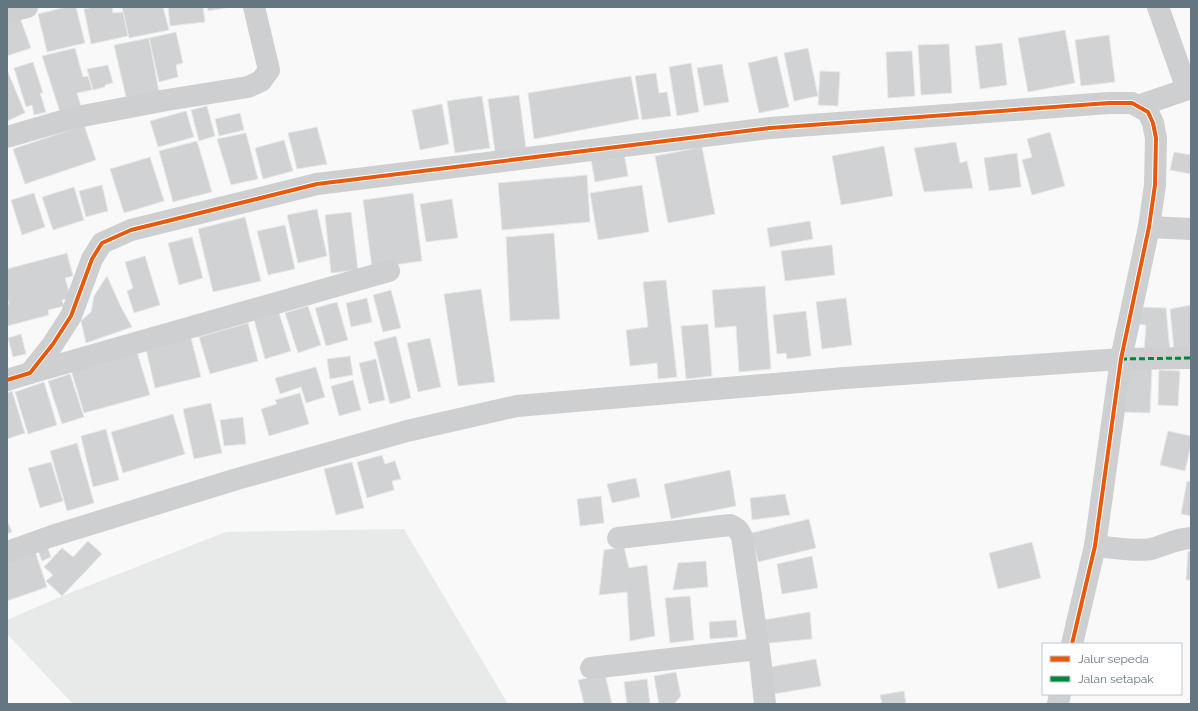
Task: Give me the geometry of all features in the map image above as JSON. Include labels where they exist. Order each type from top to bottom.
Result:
[{"type":"street","points":[[7,12],[27,7]]},
{"type":"street","points":[[7,137],[72,118],[167,100],[248,87],[262,81],[269,70],[254,7]]},
{"type":"street","points":[[1138,106],[1189,89],[1158,7]]},
{"type":"street","points":[[30,373],[53,344],[71,316],[92,259],[102,243],[130,230],[318,184],[770,128],[1109,103],[1132,103],[1148,112],[1154,123],[1156,138],[1155,185],[1149,227],[1121,359],[1095,546],[1072,643]]},
{"type":"street","points":[[1149,227],[1191,229]]},
{"type":"street","points":[[7,380],[389,271]]},
{"type":"street","points":[[7,552],[52,536],[237,479],[407,431],[517,406],[845,378],[1121,359],[1191,358]]},
{"type":"street","points":[[618,538],[730,525],[736,527],[740,531],[765,704]]},
{"type":"street","points":[[1095,546],[1143,550],[1151,549],[1177,539],[1191,538]]},
{"type":"street","points":[[591,668],[758,649]]},
{"type":"shaded area","points":[[404,529],[508,704],[73,704],[7,634],[7,620],[62,596],[226,532]]},
{"type":"building","points":[[66,7],[76,7],[85,43],[47,52],[38,14]]},
{"type":"building","points":[[94,7],[112,7],[113,13],[123,12],[128,36],[91,44],[84,9]]},
{"type":"building","points":[[122,7],[163,7],[169,30],[129,38]]},
{"type":"building","points":[[168,7],[203,7],[205,22],[170,26]]},
{"type":"building","points":[[207,7],[231,7],[208,11]]},
{"type":"building","points":[[19,15],[31,48],[7,56],[7,19]]},
{"type":"building","points":[[1065,30],[1075,83],[1028,92],[1018,38]]},
{"type":"building","points":[[176,32],[183,63],[176,65],[178,77],[159,82],[149,38]]},
{"type":"building","points":[[1109,35],[1115,82],[1081,86],[1075,40]]},
{"type":"building","points":[[149,38],[159,92],[126,97],[114,45]]},
{"type":"building","points":[[1002,43],[1007,85],[980,89],[975,46]]},
{"type":"building","points":[[949,44],[952,93],[921,95],[918,45]]},
{"type":"building","points":[[75,48],[83,77],[88,76],[92,90],[77,93],[81,106],[60,112],[42,56]]},
{"type":"building","points":[[808,48],[818,96],[794,101],[784,53]]},
{"type":"building","points":[[912,51],[915,96],[888,98],[886,52]]},
{"type":"building","points":[[777,56],[789,107],[759,113],[748,63]]},
{"type":"building","points":[[33,62],[43,93],[40,93],[46,112],[34,115],[32,105],[26,107],[14,68]]},
{"type":"building","points":[[691,63],[699,112],[677,116],[669,67]]},
{"type":"building","points":[[722,64],[729,102],[704,106],[697,68]]},
{"type":"building","points":[[108,65],[113,83],[93,90],[87,69]]},
{"type":"building","points":[[7,70],[25,113],[7,121]]},
{"type":"building","points":[[820,71],[840,72],[838,106],[818,105]]},
{"type":"building","points":[[656,73],[659,93],[667,92],[671,116],[642,120],[635,76]]},
{"type":"building","points":[[631,76],[639,119],[534,139],[528,93]]},
{"type":"building","points":[[519,95],[526,148],[495,152],[488,99]]},
{"type":"building","points":[[482,96],[490,148],[455,153],[447,101]]},
{"type":"building","points":[[442,104],[449,144],[420,150],[412,110]]},
{"type":"building","points":[[207,106],[215,136],[199,141],[191,110]]},
{"type":"building","points":[[186,111],[194,137],[158,147],[150,121]]},
{"type":"building","points":[[240,113],[244,130],[219,136],[215,119]]},
{"type":"building","points":[[84,125],[96,160],[25,184],[13,149]]},
{"type":"building","points":[[317,127],[327,164],[297,169],[288,133]]},
{"type":"building","points":[[1050,132],[1065,186],[1032,195],[1022,160],[1032,157],[1027,139]]},
{"type":"building","points":[[246,133],[258,179],[231,185],[217,139]]},
{"type":"building","points":[[284,140],[293,171],[263,179],[255,148]]},
{"type":"building","points":[[197,141],[212,192],[173,202],[159,151]]},
{"type":"building","points":[[956,142],[960,163],[967,161],[973,188],[924,192],[914,148]]},
{"type":"building","points":[[884,146],[893,196],[841,205],[832,156]]},
{"type":"building","points":[[702,147],[715,214],[668,223],[655,156]]},
{"type":"building","points":[[1174,152],[1191,155],[1191,174],[1170,170]]},
{"type":"building","points":[[624,153],[628,176],[595,182],[591,159]]},
{"type":"building","points":[[1017,153],[1021,187],[989,191],[984,158]]},
{"type":"building","points":[[150,157],[164,201],[124,213],[110,169]]},
{"type":"building","points":[[587,175],[590,222],[502,230],[498,183]]},
{"type":"building","points":[[102,185],[108,211],[86,217],[79,191]]},
{"type":"building","points":[[642,185],[649,232],[598,240],[590,193]]},
{"type":"building","points":[[74,187],[84,220],[53,230],[42,197]]},
{"type":"building","points":[[34,193],[45,227],[22,235],[11,200]]},
{"type":"building","points":[[413,193],[422,261],[372,268],[363,200]]},
{"type":"building","points":[[452,199],[458,238],[426,242],[420,204]]},
{"type":"building","points":[[317,209],[327,256],[298,263],[287,215]]},
{"type":"building","points":[[351,212],[358,270],[331,273],[325,215]]},
{"type":"building","points":[[245,217],[261,281],[213,292],[198,229]]},
{"type":"building","points":[[810,221],[813,239],[770,247],[767,228]]},
{"type":"building","points":[[285,225],[295,269],[268,275],[257,231]]},
{"type":"building","points":[[554,233],[560,319],[510,321],[506,237]]},
{"type":"building","points":[[192,237],[203,278],[179,285],[168,243]]},
{"type":"building","points":[[832,245],[835,275],[785,281],[781,251]]},
{"type":"building","points":[[67,253],[73,276],[65,278],[71,298],[62,300],[64,306],[48,310],[49,315],[7,326],[7,305],[9,304],[7,298],[7,269]]},
{"type":"building","points":[[145,256],[160,305],[134,313],[127,291],[133,288],[125,262]]},
{"type":"building","points":[[107,276],[132,327],[86,343],[81,321],[91,312],[94,296]]},
{"type":"building","points":[[666,280],[677,377],[658,379],[657,363],[630,366],[626,330],[648,327],[643,282]]},
{"type":"building","points":[[765,286],[771,369],[739,372],[736,326],[715,328],[712,290]]},
{"type":"building","points":[[481,289],[495,382],[458,386],[444,294]]},
{"type":"building","points":[[391,290],[401,328],[383,332],[373,295]]},
{"type":"building","points":[[367,298],[372,322],[351,327],[346,303]]},
{"type":"building","points":[[846,298],[852,345],[822,349],[816,302]]},
{"type":"building","points":[[337,302],[348,340],[326,346],[315,308]]},
{"type":"building","points":[[1191,305],[1191,348],[1174,350],[1170,309]]},
{"type":"building","points":[[308,306],[321,345],[298,353],[285,313]]},
{"type":"building","points":[[1139,307],[1166,308],[1170,352],[1144,351],[1146,325],[1132,324]]},
{"type":"building","points":[[806,311],[811,356],[787,359],[786,353],[777,354],[773,315]]},
{"type":"building","points":[[279,313],[291,351],[265,359],[254,320]]},
{"type":"building","points":[[248,323],[258,361],[210,374],[199,337]]},
{"type":"building","points":[[708,324],[712,376],[686,379],[681,326]]},
{"type":"building","points":[[21,334],[26,354],[13,357],[8,338]]},
{"type":"building","points":[[396,336],[411,398],[390,404],[374,342]]},
{"type":"building","points":[[191,338],[201,377],[155,388],[146,349]]},
{"type":"building","points":[[430,338],[441,387],[418,392],[407,343]]},
{"type":"building","points":[[137,352],[150,395],[84,413],[71,370]]},
{"type":"building","points":[[350,356],[353,375],[330,379],[327,359]]},
{"type":"building","points":[[376,359],[385,400],[369,404],[359,363]]},
{"type":"building","points":[[1125,364],[1152,365],[1150,413],[1123,412]]},
{"type":"building","points":[[316,367],[325,397],[306,403],[301,387],[280,394],[275,378]]},
{"type":"building","points":[[1159,370],[1180,371],[1178,406],[1158,405]]},
{"type":"building","points":[[70,374],[84,417],[62,424],[48,381]]},
{"type":"building","points":[[353,380],[361,410],[339,416],[331,386]]},
{"type":"building","points":[[44,382],[57,425],[28,434],[15,392]]},
{"type":"building","points":[[12,391],[25,433],[7,439],[7,393]]},
{"type":"building","points":[[300,393],[309,424],[269,436],[261,409],[277,404],[275,400]]},
{"type":"building","points":[[211,403],[222,453],[194,459],[183,409]]},
{"type":"building","points":[[173,414],[185,454],[123,473],[111,432]]},
{"type":"building","points":[[243,417],[246,444],[224,446],[220,420]]},
{"type":"building","points":[[106,429],[119,480],[93,487],[81,436]]},
{"type":"building","points":[[1168,431],[1191,436],[1191,445],[1185,471],[1160,465]]},
{"type":"building","points":[[77,443],[94,503],[67,511],[50,451]]},
{"type":"building","points":[[382,455],[385,464],[395,461],[401,479],[392,481],[394,490],[367,498],[357,462]]},
{"type":"building","points":[[51,462],[63,501],[40,508],[28,468]]},
{"type":"building","points":[[352,462],[364,508],[336,515],[324,469]]},
{"type":"building","points":[[730,470],[736,506],[671,519],[664,484]]},
{"type":"building","points":[[636,478],[640,497],[612,503],[607,484]]},
{"type":"building","points":[[1187,481],[1191,482],[1191,516],[1181,514]]},
{"type":"building","points":[[785,494],[790,515],[752,520],[750,498]]},
{"type":"building","points":[[601,496],[604,523],[580,526],[577,499]]},
{"type":"building","points":[[809,519],[816,548],[758,562],[751,533]]},
{"type":"building","points":[[7,520],[12,532],[7,534]]},
{"type":"building","points":[[88,541],[102,554],[62,596],[46,581],[53,575],[44,567],[62,548],[73,557]]},
{"type":"building","points":[[1032,542],[1041,578],[998,589],[989,553]]},
{"type":"building","points":[[46,544],[51,557],[42,561],[37,548]]},
{"type":"building","points":[[624,547],[629,568],[647,565],[655,636],[630,641],[627,592],[599,595],[604,550]]},
{"type":"building","points":[[34,548],[47,587],[7,601],[7,557]]},
{"type":"building","points":[[1188,551],[1191,552],[1191,580],[1186,580]]},
{"type":"building","points":[[812,556],[818,588],[782,594],[777,564]]},
{"type":"building","points":[[706,561],[708,587],[673,590],[678,563]]},
{"type":"building","points":[[690,596],[694,640],[670,643],[665,598]]},
{"type":"building","points":[[810,612],[812,639],[769,643],[763,620]]},
{"type":"building","points":[[736,620],[738,637],[710,639],[709,622]]},
{"type":"building","points":[[816,659],[821,686],[774,694],[770,667]]},
{"type":"building","points":[[676,672],[681,696],[674,704],[659,704],[654,676]]},
{"type":"building","points":[[605,674],[612,704],[584,704],[578,680]]},
{"type":"building","points":[[647,679],[650,704],[627,704],[624,682]]},
{"type":"building","points":[[904,691],[906,704],[882,704],[880,695]]},
{"type":"marked path","points":[[1121,359],[1191,358]]},
{"type":"cycle path","points":[[7,380],[30,373],[53,344],[71,316],[92,259],[102,243],[131,230],[317,184],[770,128],[1109,103],[1132,103],[1148,112],[1153,123],[1156,138],[1155,185],[1149,227],[1121,359],[1095,546],[1072,643]]}]
